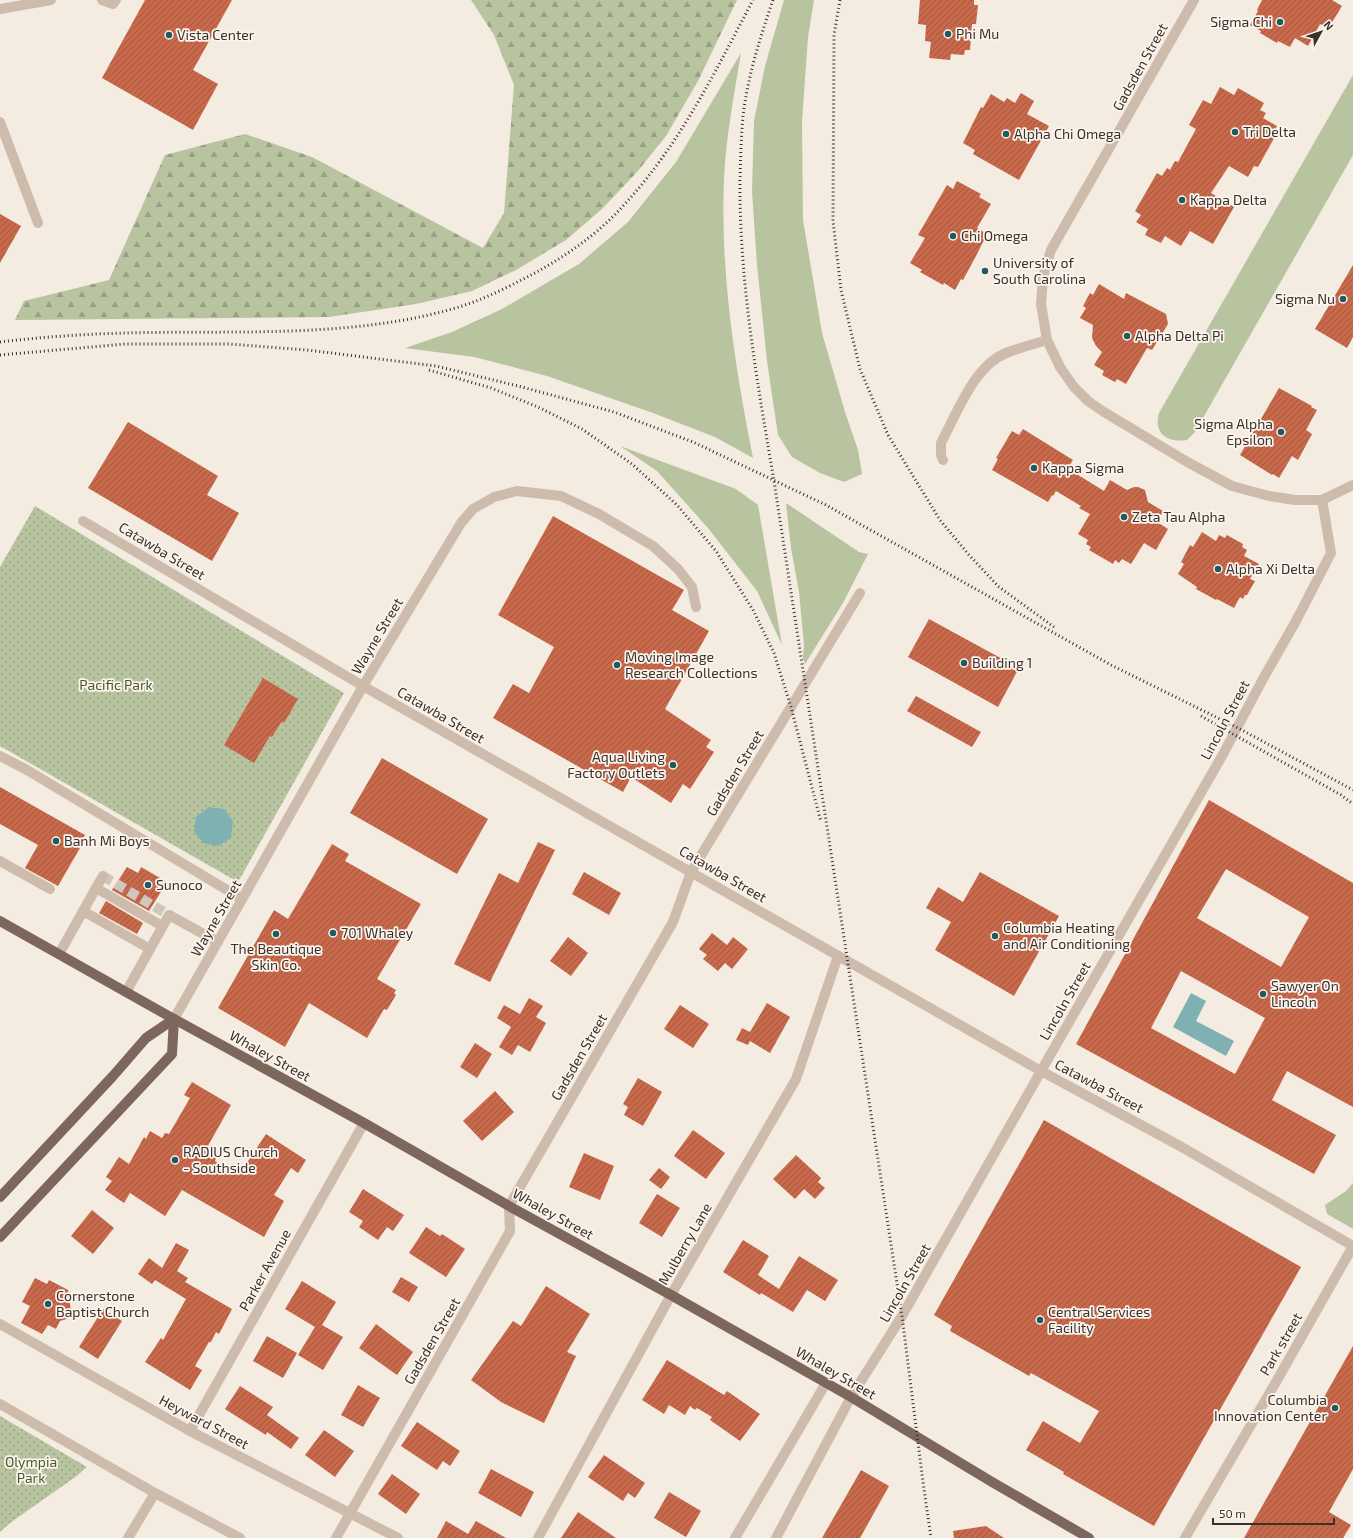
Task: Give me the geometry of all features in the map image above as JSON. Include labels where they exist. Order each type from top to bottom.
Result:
[{"type":"main road","name":"Whaley Street","points":[[0,921],[671,1295],[851,1397],[992,1482],[1089,1538]]},
{"type":"main road","name":"Wayne Street","points":[[0,1197],[146,1038],[174,1019]]},
{"type":"main road","name":"Wayne Street","points":[[0,1237],[172,1054],[174,1019]]},
{"type":"street","points":[[0,9],[51,0]]},
{"type":"street","points":[[102,0],[113,4],[116,0]]},
{"type":"street","name":"Gadsden Street","points":[[1194,0],[1051,250],[1043,278],[1040,304],[1047,340],[1060,367],[1074,386],[1088,401],[1189,463],[1232,486],[1269,496],[1295,500],[1322,500]]},
{"type":"street","points":[[0,122],[38,224]]},
{"type":"street","points":[[943,460],[941,454],[941,443],[976,378],[983,369],[1005,353],[1047,340]]},
{"type":"street","points":[[1322,500],[1353,485]]},
{"type":"street","name":"Wayne Street","points":[[174,1019],[363,686],[461,523],[473,509],[494,497],[518,491],[561,496],[599,514],[653,546],[678,569],[692,587],[696,607]]},
{"type":"street","name":"Lincoln Street","points":[[776,1538],[851,1397],[902,1316],[1228,745],[1331,553],[1322,500]]},
{"type":"street","name":"Catawba Street","points":[[83,520],[363,686],[1041,1071],[1180,1146],[1353,1246]]},
{"type":"street","name":"Gadsden Street","points":[[336,1538],[510,1231],[510,1206],[673,922],[691,872],[860,593]]},
{"type":"street","points":[[0,756],[27,770],[242,899]]},
{"type":"street","points":[[0,861],[50,889]]},
{"type":"street","points":[[59,954],[103,876]]},
{"type":"street","points":[[96,888],[162,926]]},
{"type":"street","points":[[83,911],[150,949]]},
{"type":"street","points":[[126,992],[169,915],[218,942]]},
{"type":"street","name":"Mulberry Lane","points":[[538,1538],[671,1295],[796,1078],[838,956]]},
{"type":"street","name":"Parker Avenue","points":[[190,1431],[364,1123]]},
{"type":"street","name":"Park street","points":[[1185,1538],[1353,1246]]},
{"type":"street","name":"Heyward Street","points":[[0,1324],[190,1431],[398,1538]]},
{"type":"street","points":[[735,1538],[826,1383]]},
{"type":"street","points":[[0,1404],[155,1493],[240,1538]]},
{"type":"street","points":[[128,1538],[155,1493]]},
{"type":"green space","points":[[471,0],[737,0],[698,81],[666,136],[637,172],[602,209],[566,240],[516,270],[472,291],[416,304],[329,317],[15,320],[24,301],[109,280],[165,155],[245,134],[312,157],[483,248],[504,213],[514,85],[494,35]]},
{"type":"green space","points":[[784,0],[814,0],[808,37],[802,121],[803,220],[822,333],[845,412],[858,450],[862,474],[844,482],[820,473],[792,457],[778,435],[767,361],[757,265],[752,191],[754,121],[765,66]]},
{"type":"green space","points":[[741,53],[725,163],[723,214],[724,249],[730,319],[740,389],[753,458],[715,437],[653,413],[547,376],[474,357],[405,348],[452,332],[502,309],[579,264],[628,222],[676,162]]},
{"type":"green space","points":[[1353,75],[1353,155],[1195,432],[1187,440],[1180,441],[1164,436],[1160,432],[1158,426],[1159,413]]},
{"type":"green space","points":[[620,446],[736,489],[758,505],[782,645],[757,591],[708,528],[657,471]]},
{"type":"green space","points":[[786,503],[859,552],[868,554],[843,603],[805,664],[803,658],[804,645],[799,592],[791,548]]},
{"type":"green space","name":"Pacific Park","points":[[35,506],[344,693],[238,882],[0,746],[0,567]]},
{"type":"green space","points":[[1353,1183],[1353,1229],[1327,1214],[1325,1205],[1346,1191]]},
{"type":"green space","name":"Olympia Park","points":[[0,1416],[87,1467],[10,1523],[0,1532]]},
{"type":"water","points":[[209,807],[224,809],[233,821],[231,838],[218,846],[203,843],[194,831],[196,817]]},
{"type":"water","points":[[1191,993],[1206,1001],[1196,1021],[1234,1041],[1226,1056],[1173,1027]]},
{"type":"building","name":"Vista Center","points":[[145,0],[232,0],[193,70],[218,84],[193,130],[102,78]]},
{"type":"building","name":"Phi Mu","points":[[920,0],[974,0],[974,5],[978,5],[976,24],[972,24],[970,50],[965,50],[964,55],[951,54],[950,60],[929,58],[931,42],[925,41],[926,25],[918,24]]},
{"type":"building","name":"Sigma Chi","points":[[1262,0],[1332,0],[1342,6],[1328,29],[1320,24],[1308,46],[1295,38],[1290,47],[1278,41],[1277,43],[1250,25]]},
{"type":"building","points":[[1220,87],[1234,95],[1238,88],[1264,103],[1260,110],[1266,113],[1263,118],[1277,126],[1274,132],[1277,133],[1258,167],[1254,166],[1248,177],[1229,166],[1211,193],[1234,207],[1213,244],[1190,231],[1181,246],[1165,236],[1161,243],[1145,235],[1148,229],[1136,222],[1141,215],[1135,211],[1157,173],[1162,176],[1167,168],[1170,170],[1175,161],[1178,162],[1196,129],[1189,125],[1203,100],[1211,104]]},
{"type":"building","name":"Alpha Chi Omega","points":[[1021,93],[1034,101],[1027,114],[1049,126],[1019,180],[973,154],[975,150],[963,143],[981,107],[983,108],[991,94],[1004,102],[1007,98],[1015,103]]},
{"type":"building","name":"Chi Omega","points":[[957,181],[981,194],[979,197],[991,204],[977,228],[987,234],[963,280],[961,279],[955,290],[920,272],[922,270],[910,263],[925,238],[918,235],[947,185],[953,189]]},
{"type":"building","points":[[0,214],[21,226],[0,263]]},
{"type":"building","name":"Sigma Nu","points":[[1353,265],[1353,337],[1347,348],[1315,329]]},
{"type":"building","name":"Alpha Delta Pi","points":[[1099,284],[1124,299],[1126,293],[1166,314],[1168,324],[1152,350],[1147,348],[1126,384],[1117,379],[1115,382],[1102,375],[1104,371],[1094,365],[1102,352],[1096,346],[1092,338],[1093,325],[1080,318],[1086,308],[1083,306],[1090,293],[1093,295]]},
{"type":"building","name":"Sigma Alpha Epsilon","points":[[1279,388],[1317,410],[1306,430],[1312,434],[1298,460],[1292,456],[1279,478],[1240,455]]},
{"type":"building","points":[[128,422],[218,476],[207,495],[239,513],[212,561],[88,488]]},
{"type":"building","points":[[1023,429],[1073,460],[1070,465],[1078,470],[1075,473],[1104,491],[1110,480],[1127,490],[1138,487],[1145,490],[1148,502],[1163,511],[1157,522],[1168,529],[1156,550],[1144,543],[1131,564],[1122,559],[1119,563],[1115,560],[1113,564],[1089,550],[1091,547],[1086,544],[1088,540],[1078,534],[1090,514],[1079,508],[1081,506],[1056,491],[1048,502],[992,470],[998,459],[996,458],[1012,431],[1019,435]]},
{"type":"building","name":"Moving Image Research Collections","points":[[553,516],[684,590],[672,610],[709,631],[665,709],[711,740],[706,747],[714,752],[690,789],[683,784],[671,803],[631,777],[623,792],[493,718],[513,684],[529,693],[554,647],[498,615]]},
{"type":"building","name":"Alpha Xi Delta","points":[[1202,532],[1216,541],[1219,535],[1225,538],[1227,535],[1243,544],[1242,547],[1247,550],[1244,556],[1259,564],[1250,579],[1255,581],[1247,595],[1245,595],[1243,599],[1240,597],[1234,608],[1196,589],[1197,587],[1178,574],[1184,564],[1181,562],[1190,545],[1193,547]]},
{"type":"building","name":"Building 1","points":[[929,619],[1019,668],[998,707],[908,657]]},
{"type":"building","points":[[263,678],[298,699],[284,723],[282,721],[272,737],[270,736],[254,763],[224,745]]},
{"type":"building","points":[[916,696],[981,732],[972,747],[907,711]]},
{"type":"building","points":[[382,758],[488,819],[457,874],[350,813]]},
{"type":"building","name":"Banh Mi Boys","points":[[0,787],[85,835],[78,847],[80,848],[58,886],[25,868],[38,845],[0,824]]},
{"type":"building","name":"Sawyer On Lincoln","points":[[1209,800],[1353,883],[1353,1107],[1287,1071],[1272,1100],[1336,1135],[1314,1174],[1076,1044]],"holes":[[[1226,869],[1309,917],[1281,967],[1197,918]],[[1181,971],[1265,1018],[1235,1074],[1151,1028]]]},
{"type":"building","points":[[538,842],[555,850],[490,982],[454,964],[499,873],[518,883]]},
{"type":"building","name":"701 Whaley","points":[[332,844],[349,854],[345,861],[421,904],[377,979],[396,990],[394,993],[396,995],[387,1010],[384,1009],[367,1038],[309,1003],[285,1047],[218,1008],[274,910],[288,919]]},
{"type":"building","points":[[127,867],[138,873],[141,867],[167,882],[149,911],[112,890]]},
{"type":"building","points":[[584,872],[621,893],[609,915],[572,894]]},
{"type":"building","name":"Columbia Heating and Air Conditioning","points":[[980,872],[1059,916],[1014,996],[935,950],[951,922],[926,908],[938,887],[963,902]]},
{"type":"building","points":[[106,901],[143,923],[137,934],[99,913]]},
{"type":"building","points":[[712,933],[727,945],[733,937],[748,949],[732,969],[725,963],[718,971],[703,959],[707,955],[699,949]]},
{"type":"building","points":[[568,937],[588,953],[571,976],[550,961]]},
{"type":"building","points":[[529,998],[543,1006],[536,1017],[546,1023],[530,1052],[518,1045],[512,1055],[499,1047],[511,1027],[497,1018],[504,1005],[520,1014]]},
{"type":"building","points":[[767,1003],[790,1017],[770,1053],[750,1041],[748,1045],[736,1040],[742,1028],[750,1032]]},
{"type":"building","points":[[680,1005],[709,1024],[693,1048],[664,1029]]},
{"type":"building","points":[[475,1043],[492,1054],[477,1078],[460,1067]]},
{"type":"building","points":[[638,1078],[662,1092],[643,1126],[624,1115],[628,1107],[623,1104]]},
{"type":"building","name":"RADIUS Church - Southside","points":[[192,1082],[231,1105],[205,1151],[216,1158],[215,1161],[239,1175],[266,1134],[306,1160],[298,1173],[291,1168],[274,1195],[284,1201],[264,1237],[182,1190],[165,1216],[130,1193],[124,1203],[105,1190],[112,1181],[106,1177],[119,1157],[129,1164],[144,1137],[146,1139],[150,1131],[162,1138],[165,1133],[169,1134],[190,1098],[184,1095]]},
{"type":"building","points":[[495,1091],[514,1112],[482,1141],[463,1121]]},
{"type":"building","name":"Central Services Facility","points":[[1044,1120],[1301,1267],[1154,1526],[1063,1474],[1064,1472],[1026,1450],[1043,1421],[1080,1443],[1099,1411],[1031,1373],[1029,1376],[950,1331],[952,1326],[934,1315]]},
{"type":"building","points":[[693,1130],[725,1153],[706,1179],[674,1156]]},
{"type":"building","points":[[584,1153],[614,1166],[600,1200],[569,1187]]},
{"type":"building","points":[[796,1155],[821,1178],[818,1182],[825,1188],[815,1199],[804,1189],[795,1199],[773,1179]]},
{"type":"building","points":[[659,1168],[670,1177],[661,1189],[649,1180]]},
{"type":"building","points":[[363,1189],[404,1215],[393,1231],[387,1227],[378,1240],[359,1227],[363,1221],[349,1212]]},
{"type":"building","points":[[657,1194],[680,1208],[662,1237],[639,1223]]},
{"type":"building","points":[[92,1210],[114,1228],[93,1254],[71,1236]]},
{"type":"building","points":[[426,1227],[440,1236],[442,1234],[465,1249],[446,1277],[409,1253]]},
{"type":"building","points":[[743,1240],[769,1256],[758,1275],[779,1289],[799,1256],[838,1280],[825,1301],[807,1290],[793,1312],[761,1293],[760,1295],[723,1272]]},
{"type":"building","points":[[176,1243],[189,1250],[177,1271],[188,1278],[185,1282],[232,1309],[219,1334],[216,1332],[195,1366],[202,1370],[190,1390],[145,1362],[161,1338],[163,1340],[186,1299],[155,1280],[152,1284],[138,1274],[149,1258],[162,1268]]},
{"type":"building","points":[[401,1277],[418,1287],[409,1302],[392,1292]]},
{"type":"building","name":"Cornerstone Baptist Church","points":[[35,1278],[47,1284],[49,1280],[68,1290],[71,1311],[67,1319],[60,1321],[56,1329],[48,1325],[42,1334],[21,1323],[30,1306],[22,1302]]},
{"type":"building","points":[[302,1281],[336,1302],[322,1325],[343,1337],[323,1370],[298,1355],[315,1327],[285,1309]]},
{"type":"building","points":[[546,1286],[590,1314],[567,1352],[576,1356],[544,1423],[501,1402],[471,1380],[513,1321],[521,1326]]},
{"type":"building","points":[[103,1309],[122,1321],[98,1359],[79,1347]]},
{"type":"building","points":[[376,1324],[413,1352],[397,1375],[359,1348]]},
{"type":"building","points":[[267,1336],[297,1353],[283,1378],[253,1361]]},
{"type":"building","name":"Columbia Innovation Center","points":[[1353,1346],[1353,1469],[1329,1512],[1351,1525],[1343,1538],[1244,1538]]},
{"type":"building","points":[[667,1360],[724,1395],[727,1391],[760,1414],[740,1441],[710,1420],[712,1417],[697,1408],[695,1410],[690,1406],[685,1415],[669,1405],[664,1414],[642,1400]]},
{"type":"building","points":[[358,1385],[380,1398],[363,1427],[341,1415]]},
{"type":"building","points":[[240,1386],[273,1407],[267,1415],[299,1438],[291,1449],[267,1432],[266,1435],[225,1409]]},
{"type":"building","points":[[417,1422],[460,1451],[450,1466],[443,1461],[437,1470],[401,1446]]},
{"type":"building","points":[[324,1430],[354,1451],[335,1477],[305,1455]]},
{"type":"building","points":[[604,1455],[645,1483],[635,1498],[628,1493],[623,1501],[588,1477]]},
{"type":"building","points":[[491,1469],[534,1492],[521,1517],[478,1493]]},
{"type":"building","points":[[861,1470],[889,1486],[860,1538],[822,1538]]},
{"type":"building","points":[[392,1474],[420,1494],[406,1514],[378,1494]]},
{"type":"building","points":[[669,1492],[701,1511],[686,1537],[654,1518]]},
{"type":"building","points":[[578,1512],[616,1538],[561,1538]]},
{"type":"building","points":[[446,1521],[468,1534],[476,1521],[506,1538],[437,1538]]},
{"type":"building","points":[[986,1526],[1004,1538],[954,1538],[953,1531]]},
{"type":"tunnel","points":[[103,876],[169,915]]},
{"type":"railway","points":[[0,342],[110,333],[294,331],[377,324],[418,317],[459,307],[497,292],[533,274],[569,252],[603,226],[623,206],[662,159],[695,108],[753,0]]},
{"type":"railway","points":[[773,0],[754,60],[744,106],[740,178],[742,254],[750,330],[761,406],[774,481],[902,1316],[931,1538]]},
{"type":"railway","points":[[840,0],[834,35],[833,221],[841,290],[860,369],[888,435],[940,520],[969,555],[999,587],[1054,627]]},
{"type":"railway","points":[[0,355],[125,344],[229,344],[307,350],[436,366],[614,412],[693,442],[826,505],[1111,665],[1238,728],[1353,790]]},
{"type":"railway","points":[[429,370],[491,388],[538,407],[582,429],[632,464],[677,505],[716,551],[753,610],[774,653],[791,707],[821,822]]},
{"type":"railway","points":[[1201,716],[1341,795],[1353,804]]},
{"type":"place","name":"Sigma Chi","points":[[1280,22]]},
{"type":"place","name":"Phi Mu","points":[[948,34]]},
{"type":"place","name":"Vista Center","points":[[169,35]]},
{"type":"place","name":"Tri Delta","points":[[1235,132]]},
{"type":"place","name":"Alpha Chi Omega","points":[[1006,134]]},
{"type":"place","name":"Kappa Delta","points":[[1182,200]]},
{"type":"place","name":"Chi Omega","points":[[953,236]]},
{"type":"place","name":"University of South Carolina","points":[[985,271]]},
{"type":"place","name":"Sigma Nu","points":[[1343,299]]},
{"type":"place","name":"Alpha Delta Pi","points":[[1127,336]]},
{"type":"place","name":"Sigma Alpha Epsilon","points":[[1281,432]]},
{"type":"place","name":"Kappa Sigma","points":[[1034,468]]},
{"type":"place","name":"Zeta Tau Alpha","points":[[1124,517]]},
{"type":"place","name":"Alpha Xi Delta","points":[[1218,569]]},
{"type":"place","name":"Building 1","points":[[964,663]]},
{"type":"place","name":"Moving Image Research Collections","points":[[617,665]]},
{"type":"place","name":"Aqua Living Factory Outlets","points":[[673,765]]},
{"type":"place","name":"Banh Mi Boys","points":[[56,841]]},
{"type":"place","name":"Sunoco","points":[[148,885]]},
{"type":"place","name":"701 Whaley","points":[[333,933]]},
{"type":"place","name":"The Beautique Skin Co.","points":[[276,934]]},
{"type":"place","name":"Columbia Heating and Air Conditioning","points":[[995,936]]},
{"type":"place","name":"Sawyer On Lincoln","points":[[1263,994]]},
{"type":"place","name":"RADIUS Church - Southside","points":[[175,1160]]},
{"type":"place","name":"Cornerstone Baptist Church","points":[[48,1304]]},
{"type":"place","name":"Central Services Facility","points":[[1040,1320]]},
{"type":"place","name":"Columbia Innovation Center","points":[[1335,1408]]}]
